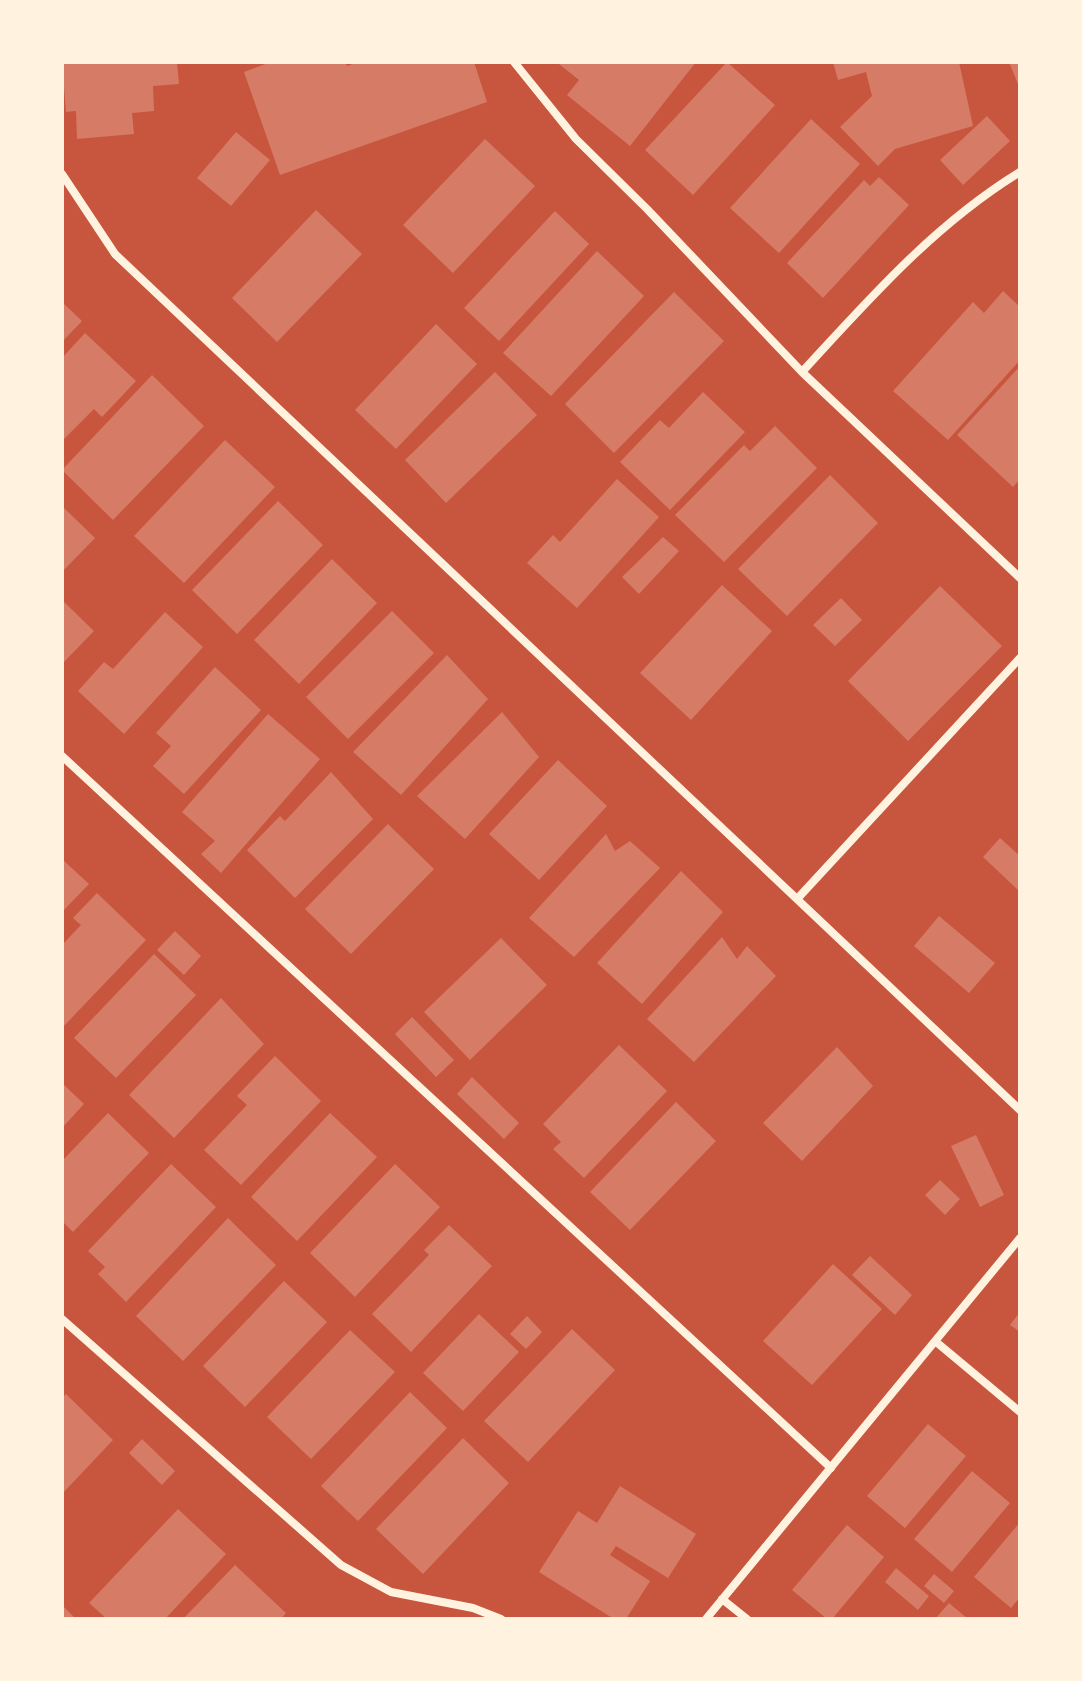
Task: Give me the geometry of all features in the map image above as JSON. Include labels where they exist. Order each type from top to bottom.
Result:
[{"type":"street","points":[[514,62],[576,139],[802,372],[1020,578]]},
{"type":"street","points":[[802,372],[892,273],[954,220],[1020,172]]},
{"type":"street","points":[[62,174],[115,254],[1020,1110]]},
{"type":"street","points":[[798,898],[1020,658]]},
{"type":"street","points":[[62,756],[831,1468]]},
{"type":"street","points":[[706,1619],[1020,1238]]},
{"type":"street","points":[[62,1319],[341,1565],[391,1592],[473,1608],[501,1619]]},
{"type":"street","points":[[935,1341],[1020,1412]]},
{"type":"street","points":[[722,1599],[747,1619]]},
{"type":"building","points":[[62,62],[177,62],[179,84],[153,86],[154,111],[132,113],[134,134],[77,139],[76,111],[66,112]]},
{"type":"building","points":[[271,62],[345,62],[347,66],[358,62],[474,62],[487,102],[280,175],[244,72]]},
{"type":"building","points":[[560,62],[696,62],[630,146],[567,95],[579,80]]},
{"type":"building","points":[[727,62],[775,105],[693,195],[645,150]]},
{"type":"building","points":[[833,62],[959,62],[973,126],[895,149],[878,166],[840,127],[872,96],[866,72],[838,80]]},
{"type":"building","points":[[1009,62],[1020,62],[1020,89]]},
{"type":"building","points":[[987,116],[1010,141],[963,185],[940,160]]},
{"type":"building","points":[[811,119],[860,164],[779,253],[730,208]]},
{"type":"building","points":[[236,132],[270,160],[231,206],[197,178]]},
{"type":"building","points":[[485,139],[535,186],[453,273],[403,225]]},
{"type":"building","points":[[879,177],[909,205],[823,298],[787,263],[864,180],[870,186]]},
{"type":"building","points":[[316,210],[362,254],[277,342],[232,298]]},
{"type":"building","points":[[555,211],[589,244],[499,341],[464,308]]},
{"type":"building","points":[[597,251],[644,296],[551,396],[503,353]]},
{"type":"building","points":[[1003,291],[1020,307],[1020,360],[948,440],[893,391],[973,302],[984,313]]},
{"type":"building","points":[[674,292],[724,341],[614,453],[565,404]]},
{"type":"building","points":[[62,302],[82,321],[62,342]]},
{"type":"building","points":[[436,324],[477,364],[396,449],[355,410]]},
{"type":"building","points":[[85,333],[136,381],[102,417],[94,409],[62,441],[62,358]]},
{"type":"building","points":[[1020,366],[1020,479],[1013,487],[957,435]]},
{"type":"building","points":[[495,372],[537,415],[446,503],[405,460]]},
{"type":"building","points":[[152,375],[204,426],[113,520],[62,470]]},
{"type":"building","points":[[703,392],[745,432],[670,510],[620,462],[660,420],[669,428]]},
{"type":"building","points":[[775,426],[817,468],[724,562],[675,515],[744,445],[750,451]]},
{"type":"building","points":[[225,440],[275,487],[184,583],[134,536]]},
{"type":"building","points":[[830,475],[878,523],[787,616],[738,569]]},
{"type":"building","points":[[617,479],[659,517],[577,608],[527,563],[553,535],[560,542]]},
{"type":"building","points":[[278,501],[323,545],[237,634],[192,590]]},
{"type":"building","points":[[62,506],[95,538],[62,572]]},
{"type":"building","points":[[663,537],[679,551],[639,594],[622,577]]},
{"type":"building","points":[[332,559],[377,603],[299,684],[254,640]]},
{"type":"building","points":[[722,585],[772,631],[691,720],[640,673]]},
{"type":"building","points":[[940,586],[1002,646],[908,741],[848,681]]},
{"type":"building","points":[[841,598],[862,620],[835,646],[813,625]]},
{"type":"building","points":[[62,600],[94,631],[62,664]]},
{"type":"building","points":[[392,611],[434,653],[348,739],[306,697]]},
{"type":"building","points":[[165,612],[203,647],[124,734],[78,691],[104,662],[113,669]]},
{"type":"building","points":[[447,655],[488,699],[401,795],[353,752]]},
{"type":"building","points":[[215,667],[261,710],[184,794],[153,766],[171,746],[156,733]]},
{"type":"building","points":[[502,712],[539,757],[465,839],[417,796]]},
{"type":"building","points":[[268,714],[320,759],[221,873],[201,854],[215,841],[182,812]]},
{"type":"building","points":[[558,760],[607,806],[539,880],[489,834]]},
{"type":"building","points":[[331,772],[373,819],[295,898],[247,850],[280,816],[285,821]]},
{"type":"building","points":[[388,824],[434,869],[351,954],[305,909]]},
{"type":"building","points":[[606,834],[615,851],[630,841],[660,868],[574,957],[529,918]]},
{"type":"building","points":[[1000,838],[1020,856],[1020,892],[983,857]]},
{"type":"building","points":[[62,859],[89,884],[62,912]]},
{"type":"building","points":[[681,871],[723,912],[642,1004],[597,963]]},
{"type":"building","points":[[97,893],[146,940],[62,1028],[62,945],[81,925],[73,918]]},
{"type":"building","points":[[939,916],[995,963],[969,993],[914,946]]},
{"type":"building","points":[[175,931],[201,956],[184,975],[157,950]]},
{"type":"building","points":[[722,937],[737,959],[747,946],[776,976],[694,1062],[647,1019]]},
{"type":"building","points":[[501,938],[547,985],[470,1060],[424,1012]]},
{"type":"building","points":[[154,954],[196,995],[116,1078],[74,1038]]},
{"type":"building","points":[[221,998],[264,1044],[174,1138],[129,1095]]},
{"type":"building","points":[[412,1017],[454,1060],[436,1077],[395,1034]]},
{"type":"building","points":[[619,1045],[667,1091],[584,1178],[553,1149],[561,1142],[543,1124]]},
{"type":"building","points":[[837,1047],[873,1086],[802,1161],[763,1123]]},
{"type":"building","points":[[275,1056],[321,1101],[241,1185],[204,1150],[247,1105],[237,1096]]},
{"type":"building","points":[[472,1077],[519,1123],[504,1139],[457,1094]]},
{"type":"building","points":[[62,1083],[84,1104],[62,1128]]},
{"type":"building","points":[[676,1102],[716,1141],[630,1230],[590,1192]]},
{"type":"building","points":[[108,1113],[149,1153],[73,1232],[62,1221],[62,1161]]},
{"type":"building","points":[[330,1113],[377,1157],[297,1241],[251,1197]]},
{"type":"building","points":[[976,1135],[1004,1195],[980,1207],[951,1146]]},
{"type":"building","points":[[171,1164],[216,1207],[126,1302],[98,1274],[105,1267],[88,1251]]},
{"type":"building","points":[[395,1164],[440,1207],[355,1297],[310,1253]]},
{"type":"building","points":[[940,1180],[960,1199],[945,1215],[925,1195]]},
{"type":"building","points":[[228,1218],[276,1265],[183,1361],[136,1316]]},
{"type":"building","points":[[449,1225],[492,1266],[411,1352],[372,1314],[429,1255],[424,1250]]},
{"type":"building","points":[[870,1256],[912,1295],[895,1315],[852,1275]]},
{"type":"building","points":[[833,1264],[882,1309],[812,1385],[763,1341]]},
{"type":"building","points":[[284,1281],[327,1322],[245,1407],[203,1366]]},
{"type":"building","points":[[1020,1312],[1020,1332],[1010,1325]]},
{"type":"building","points":[[479,1314],[519,1352],[463,1411],[423,1373]]},
{"type":"building","points":[[527,1316],[542,1332],[526,1349],[510,1334]]},
{"type":"building","points":[[572,1329],[615,1370],[528,1462],[484,1421]]},
{"type":"building","points":[[350,1330],[395,1372],[311,1459],[267,1417]]},
{"type":"building","points":[[410,1392],[447,1428],[358,1521],[321,1486]]},
{"type":"building","points":[[66,1394],[113,1440],[62,1494],[62,1398]]},
{"type":"building","points":[[928,1424],[966,1456],[905,1528],[867,1496]]},
{"type":"building","points":[[463,1438],[509,1483],[423,1574],[376,1529]]},
{"type":"building","points":[[142,1439],[175,1471],[162,1485],[129,1453]]},
{"type":"building","points":[[972,1471],[1010,1503],[952,1572],[914,1539]]},
{"type":"building","points":[[620,1486],[696,1534],[668,1578],[616,1546],[610,1555],[650,1581],[626,1619],[614,1619],[539,1572],[578,1511],[597,1523]]},
{"type":"building","points":[[178,1509],[226,1554],[165,1619],[107,1619],[89,1603]]},
{"type":"building","points":[[1020,1522],[1020,1597],[1011,1608],[974,1577]]},
{"type":"building","points":[[847,1525],[884,1557],[832,1619],[827,1619],[792,1590]]},
{"type":"building","points":[[235,1565],[286,1613],[281,1619],[183,1619]]},
{"type":"building","points":[[896,1568],[929,1596],[918,1610],[885,1582]]},
{"type":"building","points":[[934,1574],[954,1591],[944,1603],[924,1586]]},
{"type":"building","points":[[949,1603],[968,1619],[935,1619]]},
{"type":"building","points":[[62,1605],[76,1619],[62,1619]]}]
